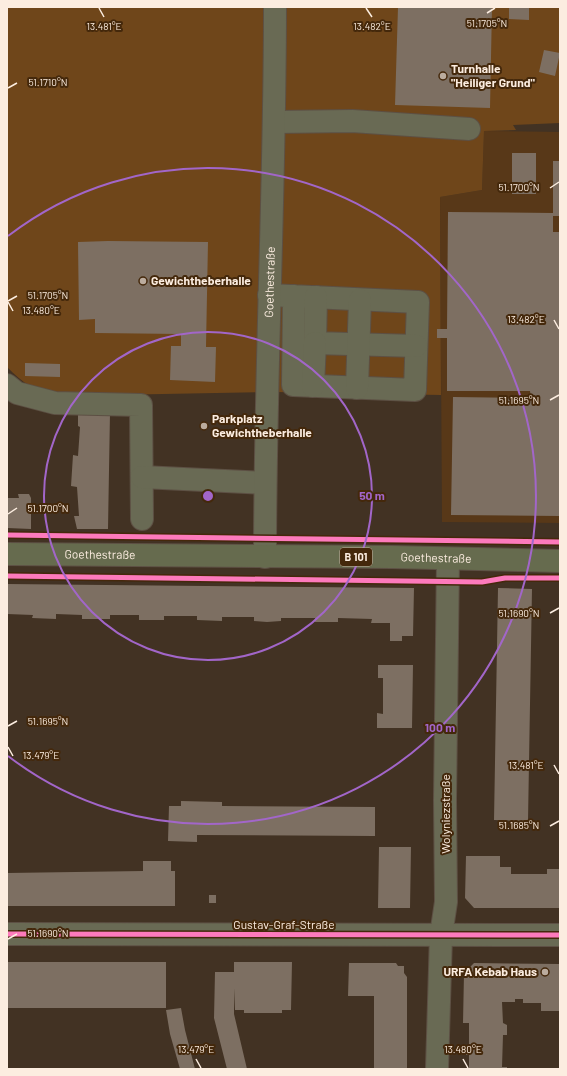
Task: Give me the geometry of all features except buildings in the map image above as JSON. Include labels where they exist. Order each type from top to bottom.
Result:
[{"type":"main road","name":"Goethestraße","points":[[7,554],[560,561]]},
{"type":"street","name":"Goethestraße","points":[[265,557],[264,483],[275,122],[275,7]]},
{"type":"street","points":[[275,122],[352,121],[469,129]]},
{"type":"street","points":[[269,295],[294,296],[316,297],[360,300],[418,302],[415,390],[294,385],[294,296]]},
{"type":"street","points":[[313,386],[316,297]]},
{"type":"street","points":[[357,388],[360,300]]},
{"type":"street","points":[[315,343],[416,346]]},
{"type":"street","points":[[7,385],[17,393],[55,403],[141,405],[142,519]]},
{"type":"street","points":[[142,477],[264,483]]},
{"type":"street","name":"Wolyniezstraße","points":[[437,1069],[441,935],[446,902],[445,800],[448,559]]},
{"type":"street","name":"Gustav-Graf-Straße","points":[[7,934],[560,935]]},
{"type":"shaded area","points":[[7,7],[560,7],[560,123],[513,125],[516,130],[484,131],[482,190],[440,197],[441,395],[275,392],[57,396],[42,392],[30,386],[18,377],[7,367]]},
{"type":"shaded area","points":[[484,131],[560,132],[560,523],[442,522],[440,197],[482,190]]},
{"type":"cycle path","points":[[7,535],[560,542]]},
{"type":"cycle path","points":[[7,576],[482,582],[505,578],[560,578]]},
{"type":"cycle path","points":[[7,934],[560,935]]},
{"type":"place","name":"Turnhalle \"Heiliger Grund\"","points":[[443,76]]},
{"type":"place","name":"Gewichtheberhalle","points":[[143,281]]},
{"type":"place","name":"Parkplatz Gewichtheberhalle","points":[[204,426]]},
{"type":"place","name":"URFA Kebab Haus","points":[[545,972]]}]
